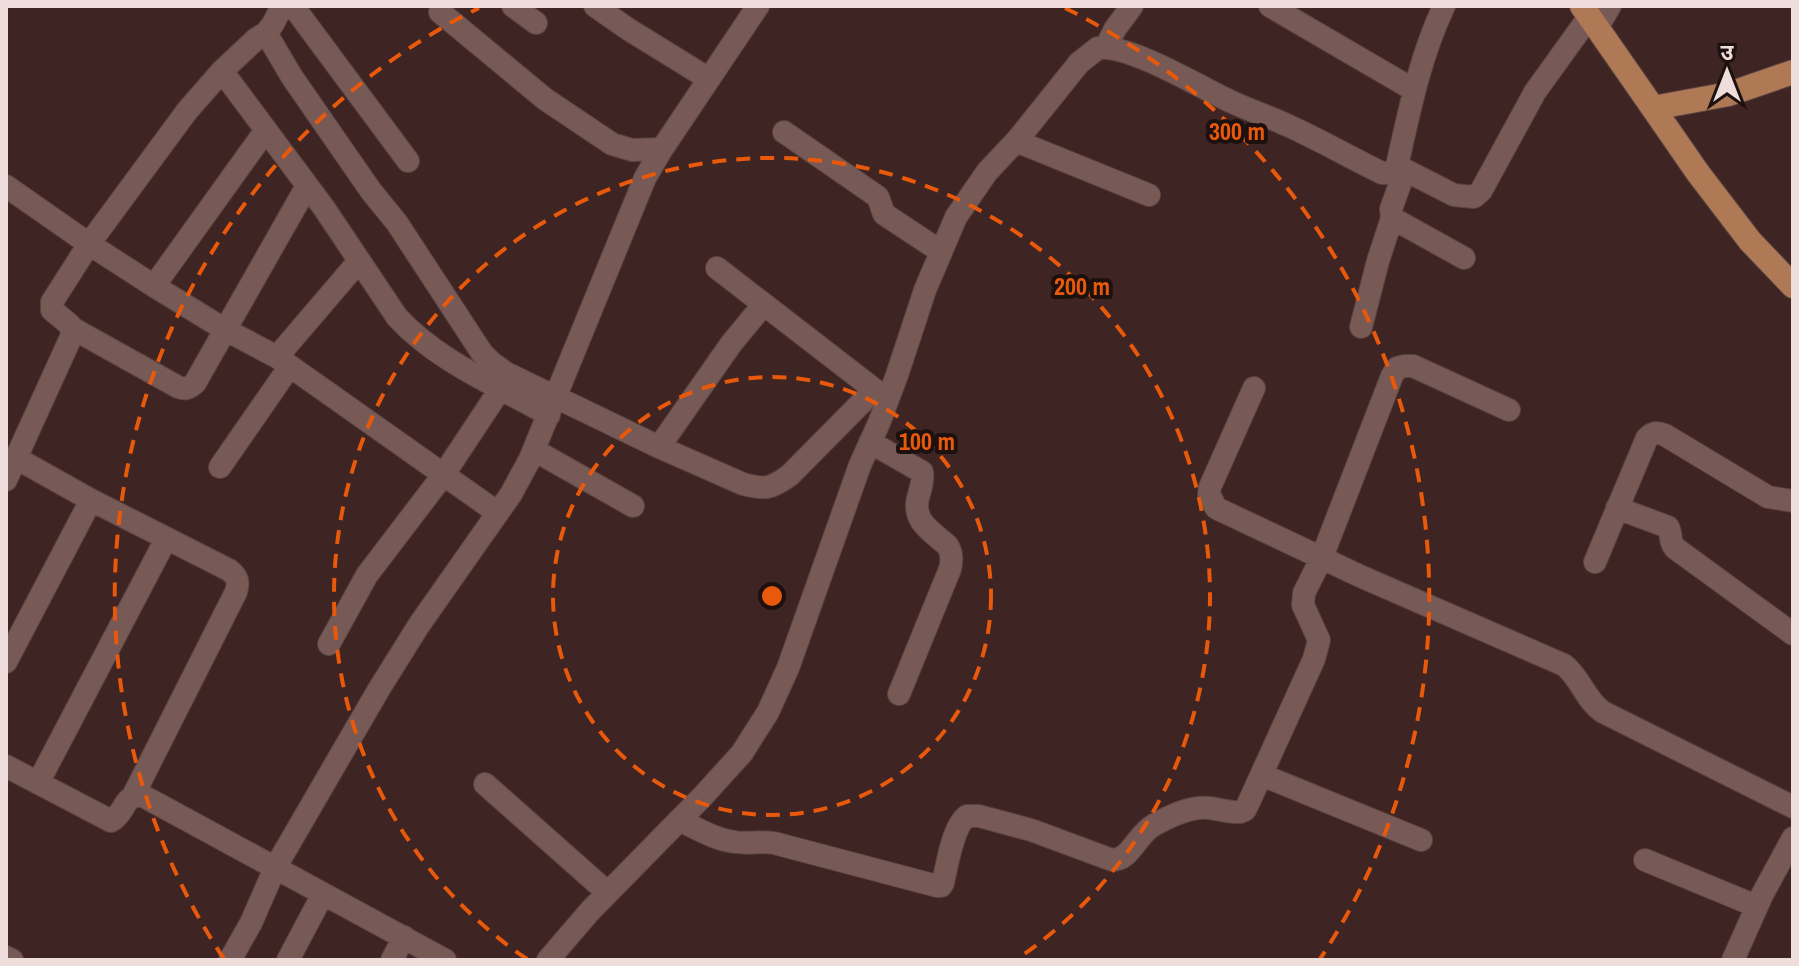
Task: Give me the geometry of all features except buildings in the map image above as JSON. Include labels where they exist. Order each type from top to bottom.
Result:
[{"type":"main road","points":[[1594,14],[1698,173],[1750,241],[1793,286]]},
{"type":"main road","points":[[1653,108],[1729,94],[1793,72]]},
{"type":"street","points":[[282,6],[273,24],[222,71],[187,111],[89,244],[51,305],[54,313],[72,328],[185,389],[195,383],[307,186]]},
{"type":"street","points":[[293,6],[408,161]]},
{"type":"street","points":[[513,6],[536,23]]},
{"type":"street","points":[[595,6],[709,79]]},
{"type":"street","points":[[230,960],[251,923],[275,868],[379,689],[419,625],[511,494],[553,406],[645,178],[758,6]]},
{"type":"street","points":[[1106,6],[1110,38],[1130,54],[1293,127],[1382,173],[1401,168]]},
{"type":"street","points":[[222,71],[410,332],[501,388],[659,447],[743,484],[768,488],[790,475],[880,395],[898,370],[940,251],[967,199],[1079,63],[1110,38],[1132,6]]},
{"type":"street","points":[[1270,6],[1414,90]]},
{"type":"street","points":[[1361,327],[1392,218],[1391,209],[1414,90],[1444,6]]},
{"type":"street","points":[[440,12],[545,99],[612,144],[632,150],[662,149]]},
{"type":"street","points":[[1401,168],[1454,195],[1474,197],[1481,191],[1535,92],[1594,14]]},
{"type":"street","points":[[261,36],[406,236],[482,353],[553,406]]},
{"type":"street","points":[[154,286],[266,130]]},
{"type":"street","points":[[784,132],[878,197],[884,214],[940,251]]},
{"type":"street","points":[[1016,141],[1149,195]]},
{"type":"street","points":[[6,186],[154,286],[284,362],[498,513]]},
{"type":"street","points":[[1392,218],[1464,258]]},
{"type":"street","points":[[220,467],[284,362],[359,261]]},
{"type":"street","points":[[717,268],[880,395]]},
{"type":"street","points":[[659,447],[731,344],[764,304]]},
{"type":"street","points":[[6,480],[71,338],[72,328]]},
{"type":"street","points":[[679,820],[726,841],[774,843],[941,886],[960,822],[967,816],[979,816],[1031,830],[1119,860],[1146,830],[1172,816],[1197,808],[1233,813],[1245,810],[1318,647],[1319,640],[1302,599],[1322,557],[1397,368],[1413,366],[1509,410]]},
{"type":"street","points":[[329,644],[367,575],[444,474],[501,388]]},
{"type":"street","points":[[1254,388],[1210,487],[1211,502],[1216,508],[1360,576],[1564,665],[1589,699],[1603,712],[1793,807]]},
{"type":"street","points":[[548,960],[742,753],[768,712],[788,668],[870,442],[880,395]]},
{"type":"street","points":[[1595,562],[1647,438],[1657,432],[1768,497],[1793,501]]},
{"type":"street","points":[[870,442],[922,472],[916,505],[918,516],[921,523],[947,545],[952,560],[899,694]]},
{"type":"street","points":[[534,450],[633,506]]},
{"type":"street","points":[[6,766],[111,821],[116,819],[133,796],[238,586],[235,575],[229,570],[16,458]]},
{"type":"street","points":[[6,662],[91,500]]},
{"type":"street","points":[[1617,508],[1668,527],[1675,548],[1793,634]]},
{"type":"street","points":[[38,783],[166,539]]},
{"type":"street","points":[[1262,775],[1421,840]]},
{"type":"street","points":[[485,784],[608,893]]},
{"type":"street","points":[[133,796],[143,796],[445,960]]},
{"type":"street","points":[[1733,960],[1756,906],[1793,838]]},
{"type":"street","points":[[1645,860],[1756,906]]},
{"type":"street","points":[[288,960],[323,894]]},
{"type":"street","points":[[392,960],[404,937]]},
{"type":"street","points":[[6,957],[12,960]]}]
